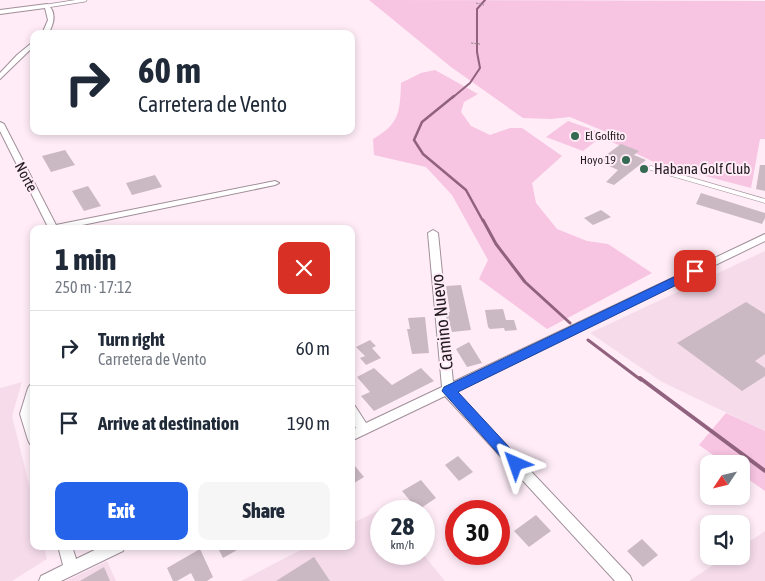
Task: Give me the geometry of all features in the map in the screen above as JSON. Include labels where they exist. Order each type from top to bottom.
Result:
[{"type":"street","points":[[0,12],[47,6],[50,10],[50,22],[47,30]]},
{"type":"street","points":[[0,77],[19,56],[30,47]]},
{"type":"street","name":"Norte","points":[[0,124],[52,225]]},
{"type":"street","points":[[69,225],[275,183]]},
{"type":"street","name":"Camino Nuevo","points":[[433,233],[448,391],[625,581]]},
{"type":"street","points":[[355,434],[765,237]]},
{"type":"street","points":[[30,401],[26,414],[30,427]]},
{"type":"street","points":[[355,415],[364,430]]},
{"type":"street","points":[[66,550],[71,568]]},
{"type":"street","points":[[46,581],[109,550]]},
{"type":"lane","points":[[47,6],[85,0]]},
{"type":"lane","points":[[651,168],[765,201]]},
{"type":"path","points":[[476,3],[484,5]]},
{"type":"path","points":[[471,43],[480,44]]},
{"type":"shaded area","points":[[369,0],[765,1],[765,139],[760,139],[751,188],[656,163],[610,141],[606,132],[570,117],[551,119],[523,118],[451,67]]},
{"type":"shaded area","points":[[435,70],[478,94],[464,102],[461,112],[471,126],[490,135],[510,128],[522,128],[562,156],[532,183],[536,203],[557,229],[587,241],[608,244],[652,273],[547,329],[479,279],[488,260],[452,195],[426,167],[374,155],[373,139],[382,134],[393,123],[399,110],[401,83],[421,73]]},
{"type":"shaded area","name":"El Golfito","points":[[568,121],[605,134],[583,151],[546,137]]},
{"type":"shaded area","points":[[765,251],[765,431],[662,382],[590,333]]},
{"type":"shaded area","points":[[22,382],[12,416],[30,488],[30,550],[45,550],[47,559],[12,581],[0,581],[0,388]]},
{"type":"shaded area","points":[[726,413],[765,431],[765,491],[750,480],[750,455],[713,455],[699,445]]},
{"type":"shaded area","points":[[370,514],[370,565],[432,565],[445,581],[241,581],[300,550],[355,550],[355,522]]},
{"type":"shaded area","points":[[765,531],[765,581],[689,581],[713,565],[750,565],[750,541]]},
{"type":"shaded area","points":[[107,561],[116,581],[66,581]]},
{"type":"building","points":[[621,144],[639,151],[634,155],[646,160],[614,185],[606,182],[618,170],[598,161]]},
{"type":"building","points":[[65,150],[75,165],[51,172],[42,156]]},
{"type":"building","points":[[760,165],[765,165],[765,191],[756,189]]},
{"type":"building","points":[[155,175],[162,187],[132,195],[126,183]]},
{"type":"building","points":[[88,186],[101,206],[84,211],[72,191]]},
{"type":"building","points":[[701,193],[765,213],[765,218],[762,224],[696,204]]},
{"type":"building","points":[[601,210],[611,217],[593,225],[584,218]]},
{"type":"building","points":[[461,285],[471,330],[452,332],[448,317],[448,312],[450,312],[446,286]]},
{"type":"building","points":[[746,302],[765,314],[765,354],[755,361],[765,368],[765,376],[742,391],[677,343]]},
{"type":"building","points":[[503,309],[506,320],[514,320],[517,330],[505,331],[504,328],[490,329],[488,327],[485,310]]},
{"type":"building","points":[[425,317],[429,353],[412,354],[407,329],[410,329],[408,318]]},
{"type":"building","points":[[370,340],[376,346],[372,348],[381,358],[366,365],[360,358],[365,356],[356,347]]},
{"type":"building","points":[[469,342],[482,363],[467,367],[456,349]]},
{"type":"building","points":[[374,368],[392,385],[421,368],[434,381],[374,411],[361,396],[370,392],[357,377]]},
{"type":"building","points":[[458,456],[473,472],[459,481],[445,465]]},
{"type":"building","points":[[355,466],[364,477],[355,483]]},
{"type":"building","points":[[421,480],[436,498],[433,500],[410,500],[402,491]]},
{"type":"building","points":[[536,515],[551,531],[529,547],[514,531]]},
{"type":"building","points":[[642,539],[658,555],[643,567],[627,551]]},
{"type":"building","points":[[200,550],[213,577],[207,581],[195,581],[191,573],[177,581],[173,581],[167,568]]},
{"type":"building","points":[[219,550],[237,550],[223,558]]},
{"type":"building","points":[[314,557],[330,581],[276,581]]},
{"type":"building","points":[[104,567],[110,581],[80,581]]},
{"type":"waterway","points":[[452,98],[470,83],[480,68],[477,52],[477,9],[485,0]]},
{"type":"waterway","points":[[454,96],[422,122],[414,140],[423,154],[466,190],[483,221]]},
{"type":"waterway","points":[[483,220],[496,244],[525,282],[570,323]]},
{"type":"waterway","points":[[588,340],[641,380]]},
{"type":"waterway","points":[[640,378],[765,471]]},
{"type":"place","name":"El Golfito","points":[[575,136]]},
{"type":"place","name":"Hoyo 19","points":[[626,160]]},
{"type":"place","name":"Habana Golf Club","points":[[644,169]]},
{"type":"route","points":[[516,464],[448,391],[695,271]]}]
